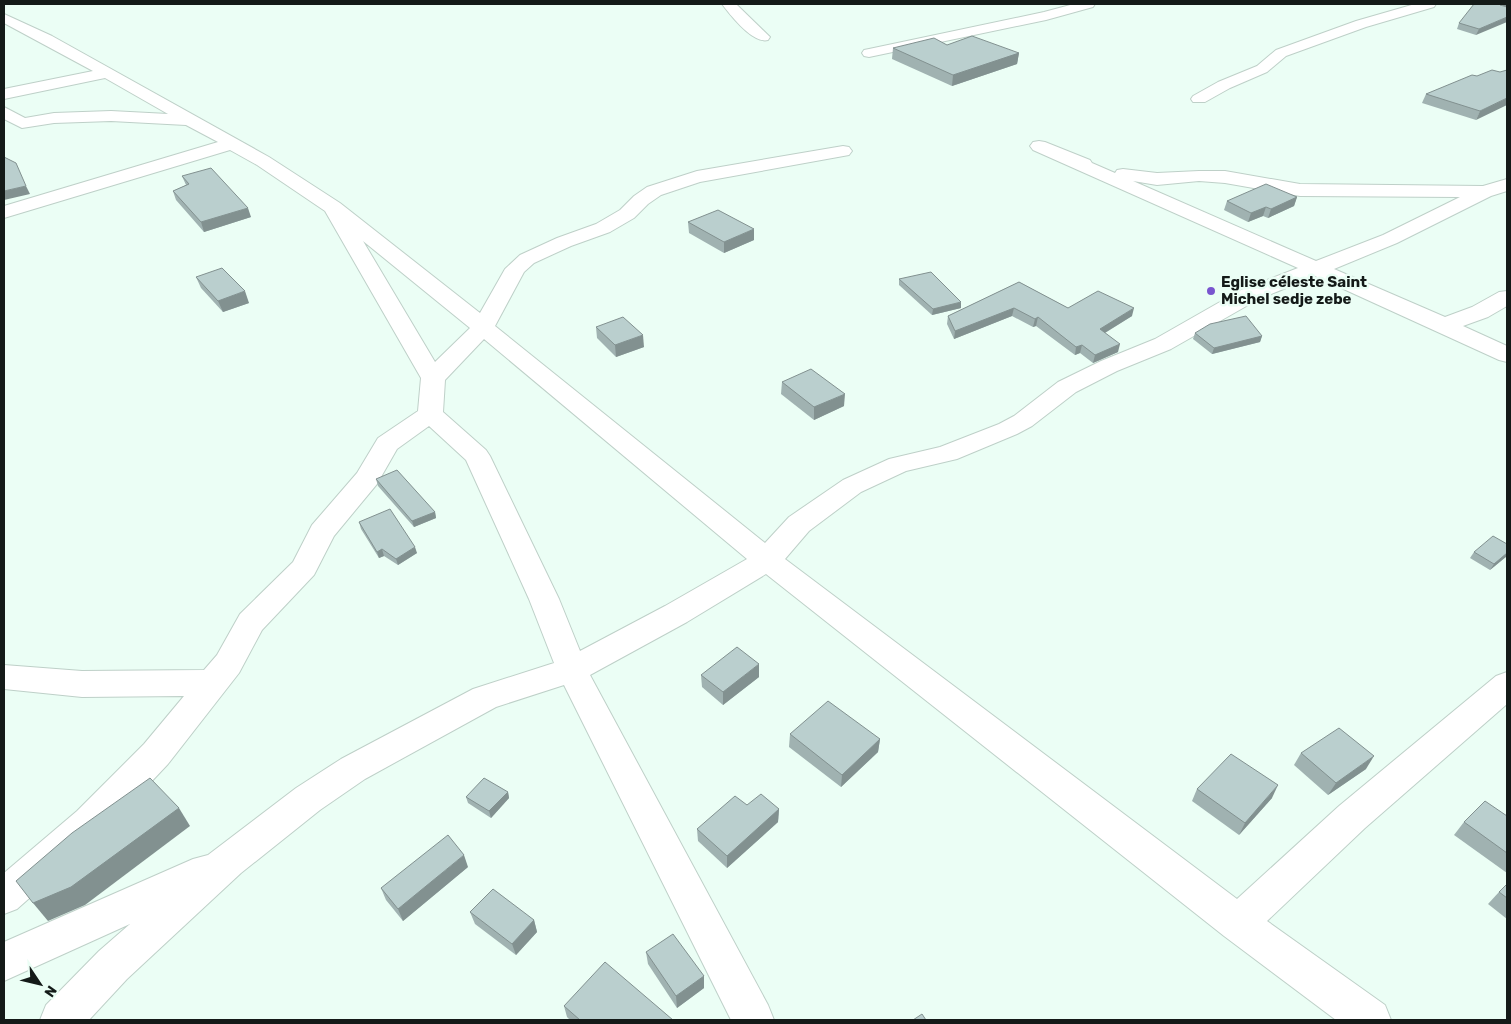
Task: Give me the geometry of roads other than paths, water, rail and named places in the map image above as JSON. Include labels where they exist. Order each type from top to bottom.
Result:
[{"type":"street","points":[[729,4],[747,24],[763,37]]},
{"type":"street","points":[[869,54],[1046,16],[1088,4]]},
{"type":"street","points":[[1199,99],[1224,85],[1262,69],[1281,53],[1347,29],[1429,4]]},
{"type":"street","points":[[4,18],[47,39],[263,161],[333,207],[767,560],[1238,923],[1370,1020]]},
{"type":"street","points":[[4,94],[108,73]]},
{"type":"street","points":[[4,112],[22,123]]},
{"type":"street","points":[[4,131],[22,123],[54,118],[111,116],[191,121]]},
{"type":"street","points":[[4,212],[231,144]]},
{"type":"street","points":[[1039,146],[1444,325],[1507,356]]},
{"type":"street","points":[[433,378],[483,328],[515,269],[542,252],[603,228],[627,214],[641,200],[654,191],[697,177],[843,150]]},
{"type":"street","points":[[1068,160],[1141,178],[1225,177],[1300,190],[1484,192]]},
{"type":"street","points":[[61,1020],[113,965],[228,861],[308,799],[354,769],[485,698],[572,670],[676,614],[767,560],[799,524],[852,486],[898,465],[948,453],[1008,429],[1024,421],[1067,388],[1109,366],[1163,344],[1249,295],[1390,239],[1484,192],[1507,185]]},
{"type":"street","points":[[333,207],[433,378],[430,414]]},
{"type":"street","points":[[1444,325],[1480,312],[1507,298]]},
{"type":"street","points":[[430,414],[478,456],[498,504],[544,599],[572,670],[753,1020]]},
{"type":"street","points":[[4,897],[90,822],[156,754],[228,664],[251,622],[304,568],[322,532],[368,478],[387,444],[430,414]]},
{"type":"street","points":[[4,677],[82,684],[213,683]]},
{"type":"street","points":[[1238,923],[1352,817],[1507,685]]},
{"type":"street","points":[[4,962],[228,861]]},
{"type":"place","name":"Eglise céleste Saint Michel sedje zebe","points":[[1211,291]]}]
